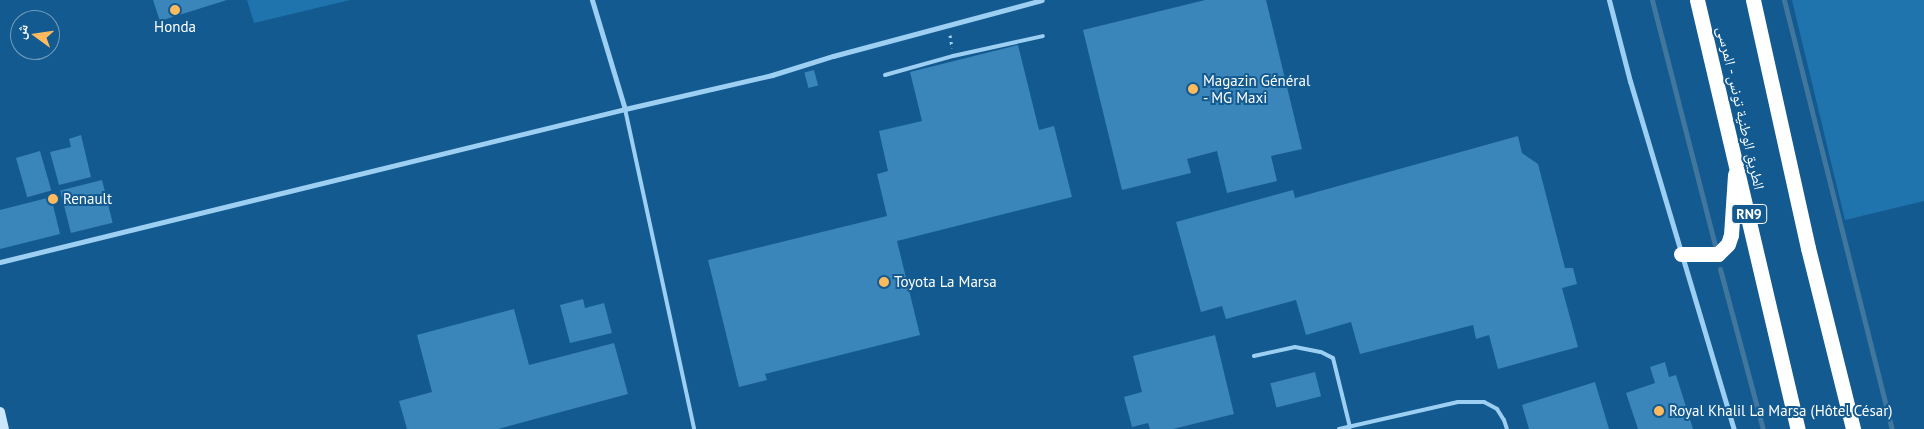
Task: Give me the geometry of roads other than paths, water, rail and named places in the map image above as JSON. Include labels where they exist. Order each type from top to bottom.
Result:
[{"type":"highway","name":"الطريق الوطنية تونس - المرسى","points":[[1698,0],[1798,429]]},
{"type":"highway","points":[[1753,0],[1808,248],[1853,429]]},
{"type":"highway","points":[[1681,254],[1718,254],[1728,244],[1731,235],[1736,158]]},
{"type":"street","points":[[592,0],[625,109]]},
{"type":"street","points":[[0,262],[625,109],[772,75],[948,24],[1042,0]]},
{"type":"street","points":[[1609,0],[1630,81],[1681,254],[1699,306],[1734,429]]},
{"type":"street","points":[[0,412],[4,429]]},
{"type":"lane","points":[[885,75],[953,56],[1043,36]]},
{"type":"lane","points":[[625,109],[694,429]]},
{"type":"lane","points":[[1254,356],[1295,347],[1321,352],[1333,358],[1350,426]]},
{"type":"lane","points":[[1339,429],[1458,402],[1484,402],[1497,409],[1507,429]]},
{"type":"waterway","points":[[1652,0],[1716,250]]},
{"type":"waterway","points":[[1784,0],[1892,429]]},
{"type":"waterway","points":[[1720,269],[1763,429]]},
{"type":"place","name":"Honda","points":[[175,10]]},
{"type":"place","name":"Magazin Général - MG Maxi","points":[[1193,89]]},
{"type":"place","name":"Renault","points":[[53,199]]},
{"type":"place","name":"Toyota La Marsa","points":[[884,282]]},
{"type":"place","name":"Royal Khalil La Marsa (Hôtel César)","points":[[1659,411]]}]
